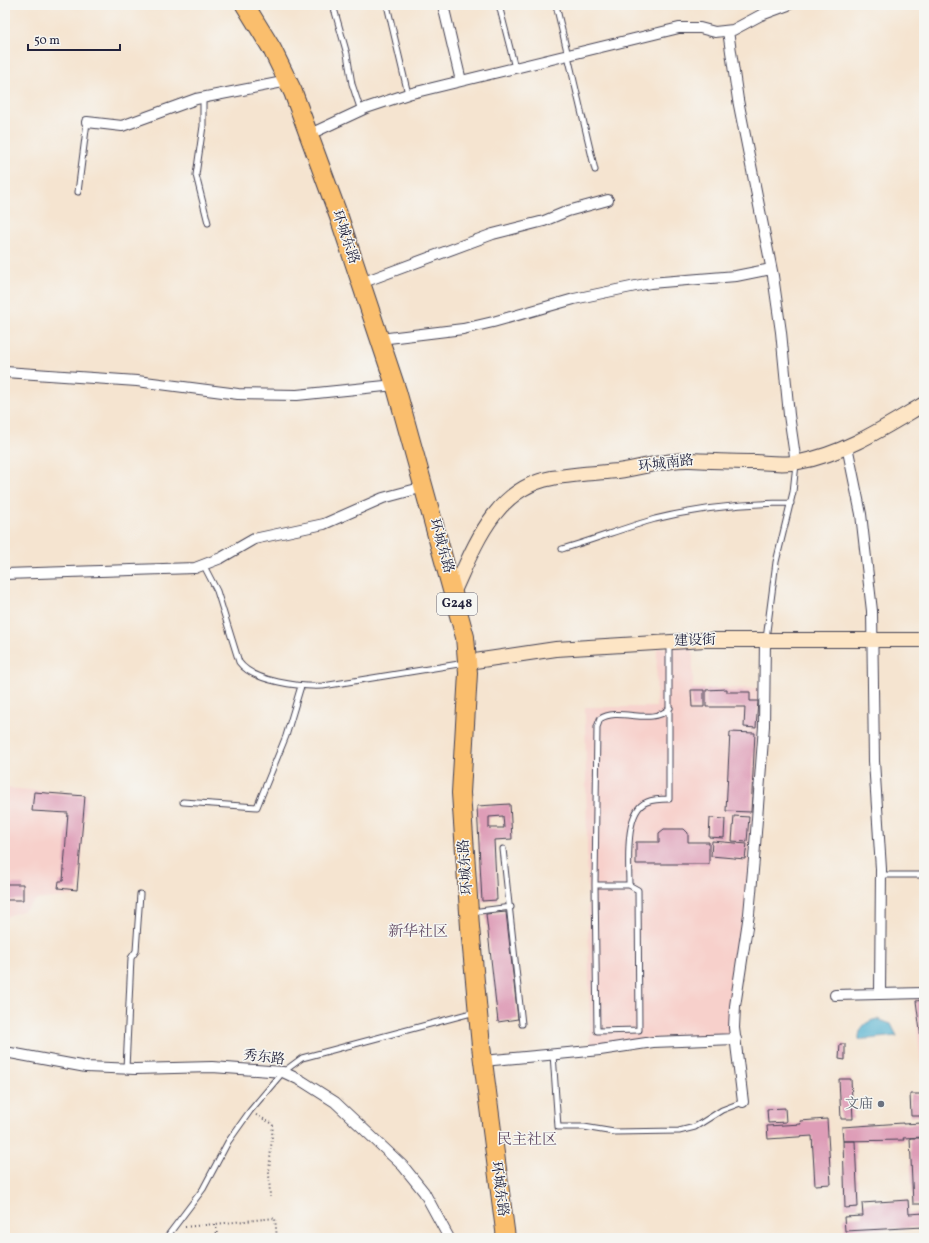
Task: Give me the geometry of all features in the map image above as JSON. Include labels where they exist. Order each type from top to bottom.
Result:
[{"type":"highway","name":"环城东路","points":[[245,5],[272,49],[288,81],[361,283],[395,385],[454,591],[465,637],[468,662],[461,793],[469,912],[483,1061],[506,1238]]},
{"type":"street","points":[[443,5],[461,81]]},
{"type":"street","points":[[308,135],[361,111],[408,94],[679,28],[694,27],[715,32],[728,31],[741,27],[761,15],[788,5]]},
{"type":"street","points":[[728,31],[747,150],[771,269],[781,332],[789,415],[796,463]]},
{"type":"street","points":[[87,122],[122,126],[203,97],[288,81]]},
{"type":"street","points":[[361,283],[493,234],[544,221],[568,211],[608,200]]},
{"type":"street","points":[[380,340],[463,328],[493,322],[574,299],[650,283],[736,276],[771,269]]},
{"type":"street","points":[[5,372],[137,381],[238,394],[297,394],[395,385]]},
{"type":"street","name":"环城南路","points":[[454,591],[480,533],[489,520],[507,500],[533,483],[551,478],[623,470],[682,459],[775,464],[796,463],[812,459],[847,446],[887,426],[924,404]]},
{"type":"street","points":[[847,446],[856,479],[866,549],[872,611],[874,769],[881,875],[880,994]]},
{"type":"street","points":[[5,574],[195,568],[204,566],[221,558],[254,539],[324,524],[383,498],[424,487]]},
{"type":"street","points":[[743,1102],[736,1039],[735,1006],[749,914],[760,793],[764,726],[765,640]]},
{"type":"street","name":"建设街","points":[[468,662],[556,650],[669,642],[765,640],[924,640]]},
{"type":"street","points":[[835,994],[924,993]]},
{"type":"street","points":[[483,1061],[600,1050],[653,1042],[736,1039]]},
{"type":"street","name":"秀东路","points":[[5,1052],[74,1065],[126,1069],[212,1067],[283,1072],[319,1091],[335,1102],[403,1166],[424,1192],[449,1238]]},
{"type":"lane","points":[[334,5],[347,54],[352,84],[361,111]]},
{"type":"lane","points":[[387,5],[408,94]]},
{"type":"lane","points":[[499,5],[515,68]]},
{"type":"lane","points":[[556,5],[595,170]]},
{"type":"lane","points":[[203,97],[203,126],[196,175],[208,223]]},
{"type":"lane","points":[[78,192],[87,122]]},
{"type":"lane","points":[[765,640],[776,562],[790,503],[796,463]]},
{"type":"lane","points":[[562,549],[642,523],[679,514],[728,506],[790,503]]},
{"type":"lane","points":[[204,566],[217,590],[239,662],[243,667],[273,682],[301,686],[323,686],[468,662]]},
{"type":"lane","points":[[629,885],[630,843],[633,818],[638,808],[647,802],[669,798],[669,642]]},
{"type":"lane","points":[[183,802],[257,807],[286,736],[301,686]]},
{"type":"lane","points":[[595,885],[629,885],[638,890],[639,1030],[597,1031],[595,885],[598,723],[600,719],[608,716],[655,716],[663,714],[670,708]]},
{"type":"lane","points":[[503,849],[511,907],[522,1024]]},
{"type":"lane","points":[[881,875],[924,875]]},
{"type":"lane","points":[[126,1069],[131,958],[136,951],[140,894]]},
{"type":"lane","points":[[469,912],[511,907]]},
{"type":"lane","points":[[166,1238],[203,1189],[228,1142],[250,1111],[283,1072],[302,1058],[478,1011]]},
{"type":"lane","points":[[553,1054],[558,1127],[584,1127],[614,1132],[679,1131],[695,1127],[722,1110],[743,1102]]},
{"type":"path","points":[[250,1111],[273,1124],[269,1172],[270,1197]]},
{"type":"path","points":[[173,1228],[275,1218],[277,1238]]},
{"type":"path","points":[[216,1224],[218,1238]]},
{"type":"shaded area","points":[[693,646],[693,688],[762,688],[749,889],[737,961],[732,1036],[645,1039],[590,1046],[585,707],[656,707],[657,648]]},
{"type":"shaded area","points":[[5,788],[87,794],[79,895],[36,900],[25,910],[5,917]]},
{"type":"shaded area","points":[[924,997],[924,1123],[923,1085],[914,999]]},
{"type":"water","points":[[877,1019],[891,1024],[897,1036],[859,1040],[861,1029],[866,1023]]},
{"type":"building","points":[[727,689],[727,692],[750,692],[750,701],[758,701],[756,728],[744,727],[745,707],[706,707],[706,690]]},
{"type":"building","points":[[691,690],[704,690],[704,707],[692,707]]},
{"type":"building","points":[[730,732],[755,733],[751,812],[726,811]]},
{"type":"building","points":[[34,792],[85,796],[77,890],[58,888],[59,881],[63,881],[68,813],[32,811]]},
{"type":"building","points":[[510,804],[512,839],[494,840],[497,900],[482,901],[477,806]],"holes":[[[503,816],[504,828],[489,828],[489,817]]]},
{"type":"building","points":[[734,816],[749,817],[747,842],[732,841]]},
{"type":"building","points":[[710,818],[725,819],[724,838],[709,837]]},
{"type":"building","points":[[664,829],[684,829],[688,833],[688,842],[709,842],[709,864],[636,864],[636,842],[659,842],[659,833]]},
{"type":"building","points":[[712,841],[747,844],[745,859],[711,856]]},
{"type":"building","points":[[5,884],[23,884],[23,900],[5,900]]},
{"type":"building","points":[[506,912],[518,1019],[498,1022],[486,914]]},
{"type":"building","points":[[924,1000],[924,1053],[923,1053],[916,1001]]},
{"type":"building","points":[[840,1044],[845,1044],[845,1060],[839,1059]]},
{"type":"building","points":[[839,1079],[851,1079],[853,1119],[841,1119]]},
{"type":"building","points":[[910,1094],[921,1094],[922,1116],[911,1116]]},
{"type":"building","points":[[785,1108],[786,1122],[768,1123],[767,1109]]},
{"type":"building","points":[[827,1119],[831,1184],[815,1185],[812,1136],[768,1139],[767,1126],[801,1124],[800,1121]]},
{"type":"building","points":[[922,1123],[923,1137],[903,1138],[904,1140],[843,1141],[842,1127]]},
{"type":"building","points":[[910,1138],[923,1138],[924,1204],[913,1204]]},
{"type":"building","points":[[843,1141],[855,1141],[858,1207],[845,1208]]},
{"type":"building","points":[[908,1200],[909,1214],[924,1213],[924,1227],[845,1231],[844,1217],[863,1216],[862,1203]]},
{"type":"place","name":"文庙","points":[[881,1104]]},
{"type":"district","name":"新华社区","points":[[418,932]]},
{"type":"district","name":"民主社区","points":[[527,1140]]}]
